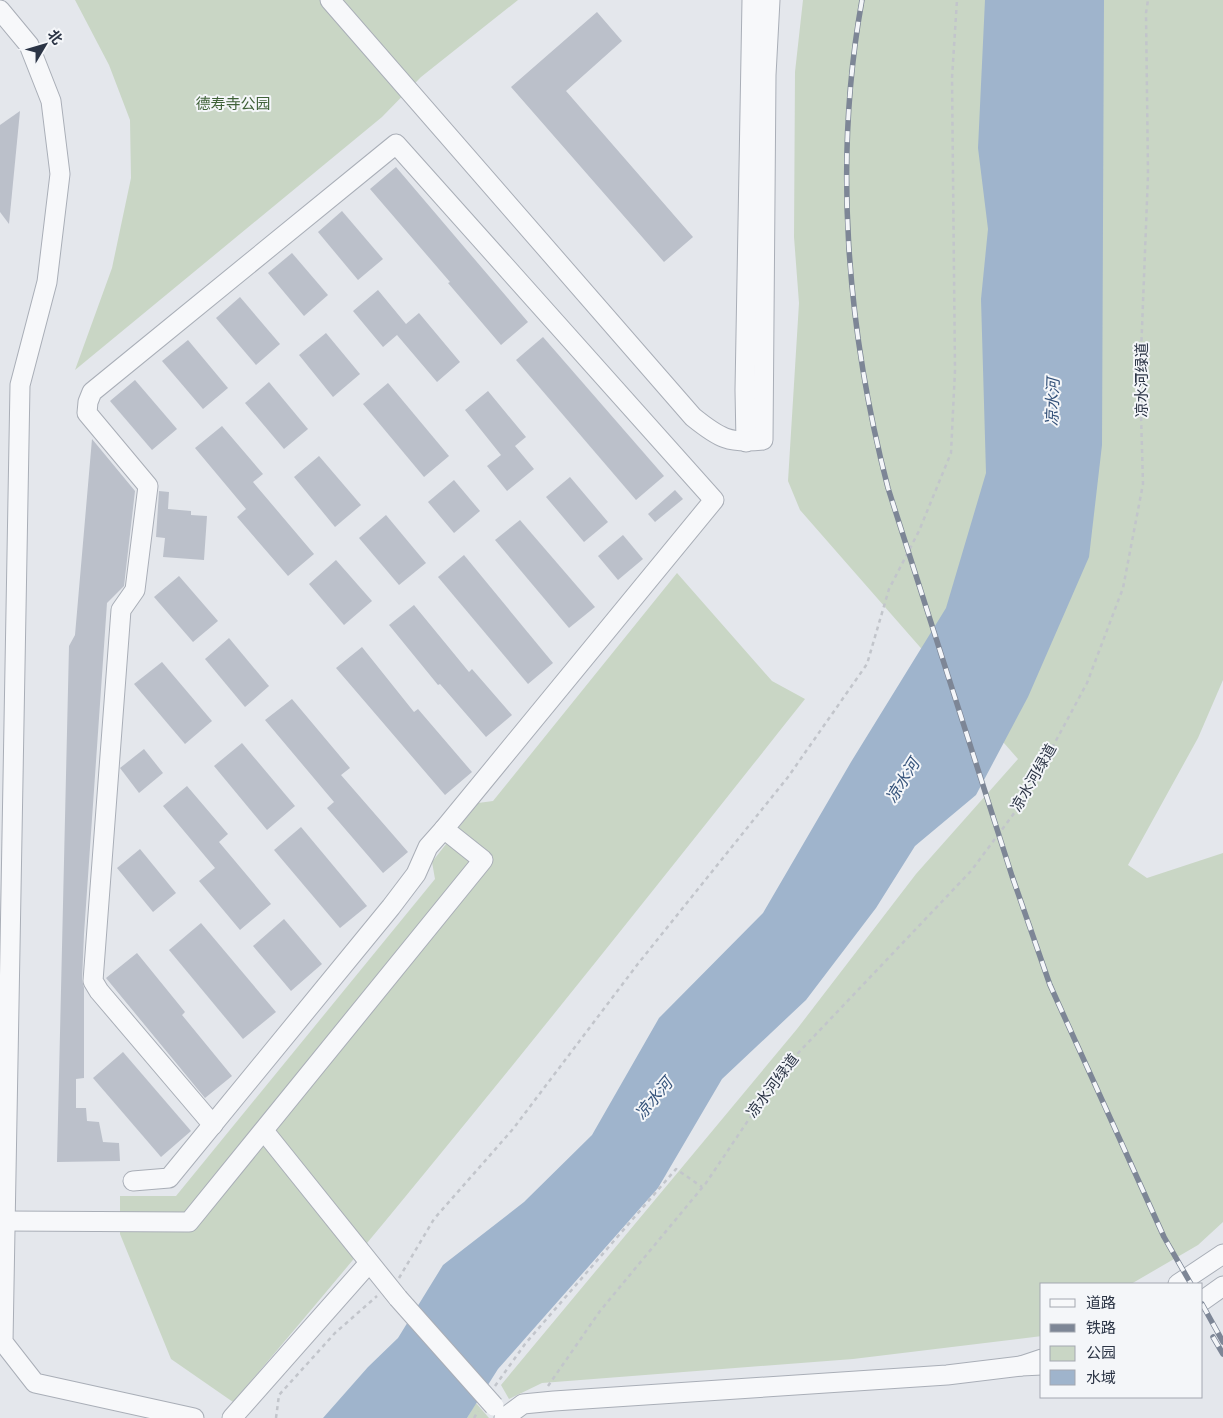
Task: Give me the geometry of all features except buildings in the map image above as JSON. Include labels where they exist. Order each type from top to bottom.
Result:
[{"type":"street","points":[[330,0],[693,416],[718,437],[755,441]]},
{"type":"street","points":[[752,0],[745,380],[755,441]]},
{"type":"street","points":[[755,441],[770,0]]},
{"type":"street","points":[[0,10],[29,45],[51,102],[60,174],[46,282],[20,385],[3,1342],[34,1383],[194,1418]]},
{"type":"street","points":[[133,1181],[169,1178],[391,907],[416,874],[428,847],[714,500],[396,144],[92,392],[88,402],[87,413],[148,486],[135,590],[121,610],[94,981],[99,991],[212,1125]]},
{"type":"street","points":[[5,1221],[189,1222],[483,860],[444,829]]},
{"type":"street","points":[[264,1131],[369,1263],[494,1408],[537,1403],[946,1376],[1040,1365]]},
{"type":"street","points":[[1180,1283],[1223,1254]]},
{"type":"street","points":[[232,1418],[369,1263]]},
{"type":"street","points":[[1203,1300],[1223,1286]]},
{"type":"street","points":[[1021,1366],[1040,1360]]},
{"type":"path","points":[[276,1418],[279,1395],[335,1333],[374,1296],[395,1294],[434,1219],[513,1129],[637,965],[788,777],[867,664],[889,589],[919,532],[951,453],[955,370],[952,78],[957,0]]},
{"type":"path","name":"凉水河绿道","points":[[537,1403],[600,1311],[702,1188],[782,1070],[971,871],[1024,800],[1087,682],[1123,588],[1143,484],[1140,379],[1148,175],[1146,12],[1148,0]]},
{"type":"path","points":[[474,1418],[494,1408],[524,1344],[676,1169],[702,1188]]},
{"type":"green space","name":"德寿寺公园","points":[[75,0],[518,0],[421,77],[382,117],[75,370],[112,268],[131,178],[130,120],[109,65]]},
{"type":"green space","points":[[803,0],[1223,0],[1223,680],[1198,738],[1128,865],[1147,878],[1223,853],[1223,1222],[1198,1245],[1133,1283],[1040,1283],[1040,1336],[853,1359],[542,1383],[509,1399],[501,1385],[797,1029],[916,874],[1018,759],[800,510],[788,481],[799,303],[794,237],[795,72]]},
{"type":"green space","points":[[677,573],[772,681],[805,699],[451,1141],[233,1402],[171,1359],[120,1234],[120,1196],[176,1196],[435,879],[432,862],[478,803],[493,801]]},
{"type":"green space","points":[[476,1403],[489,1418],[467,1418]]},
{"type":"water","name":"凉水河","points":[[985,0],[1104,0],[1102,445],[1089,557],[1028,697],[976,795],[915,846],[876,908],[806,1000],[722,1079],[658,1188],[498,1369],[467,1418],[323,1418],[368,1367],[398,1338],[443,1265],[524,1202],[592,1135],[659,1018],[763,913],[851,762],[946,608],[986,473],[981,299],[988,229],[978,148]]},
{"type":"railway","points":[[862,0],[853,61],[848,122],[849,245],[854,307],[863,368],[888,488],[1012,876],[1050,985],[1164,1237],[1190,1283]]},
{"type":"railway","points":[[1203,1306],[1223,1342]]},
{"type":"railway","points":[[1213,1337],[1223,1354]]}]
